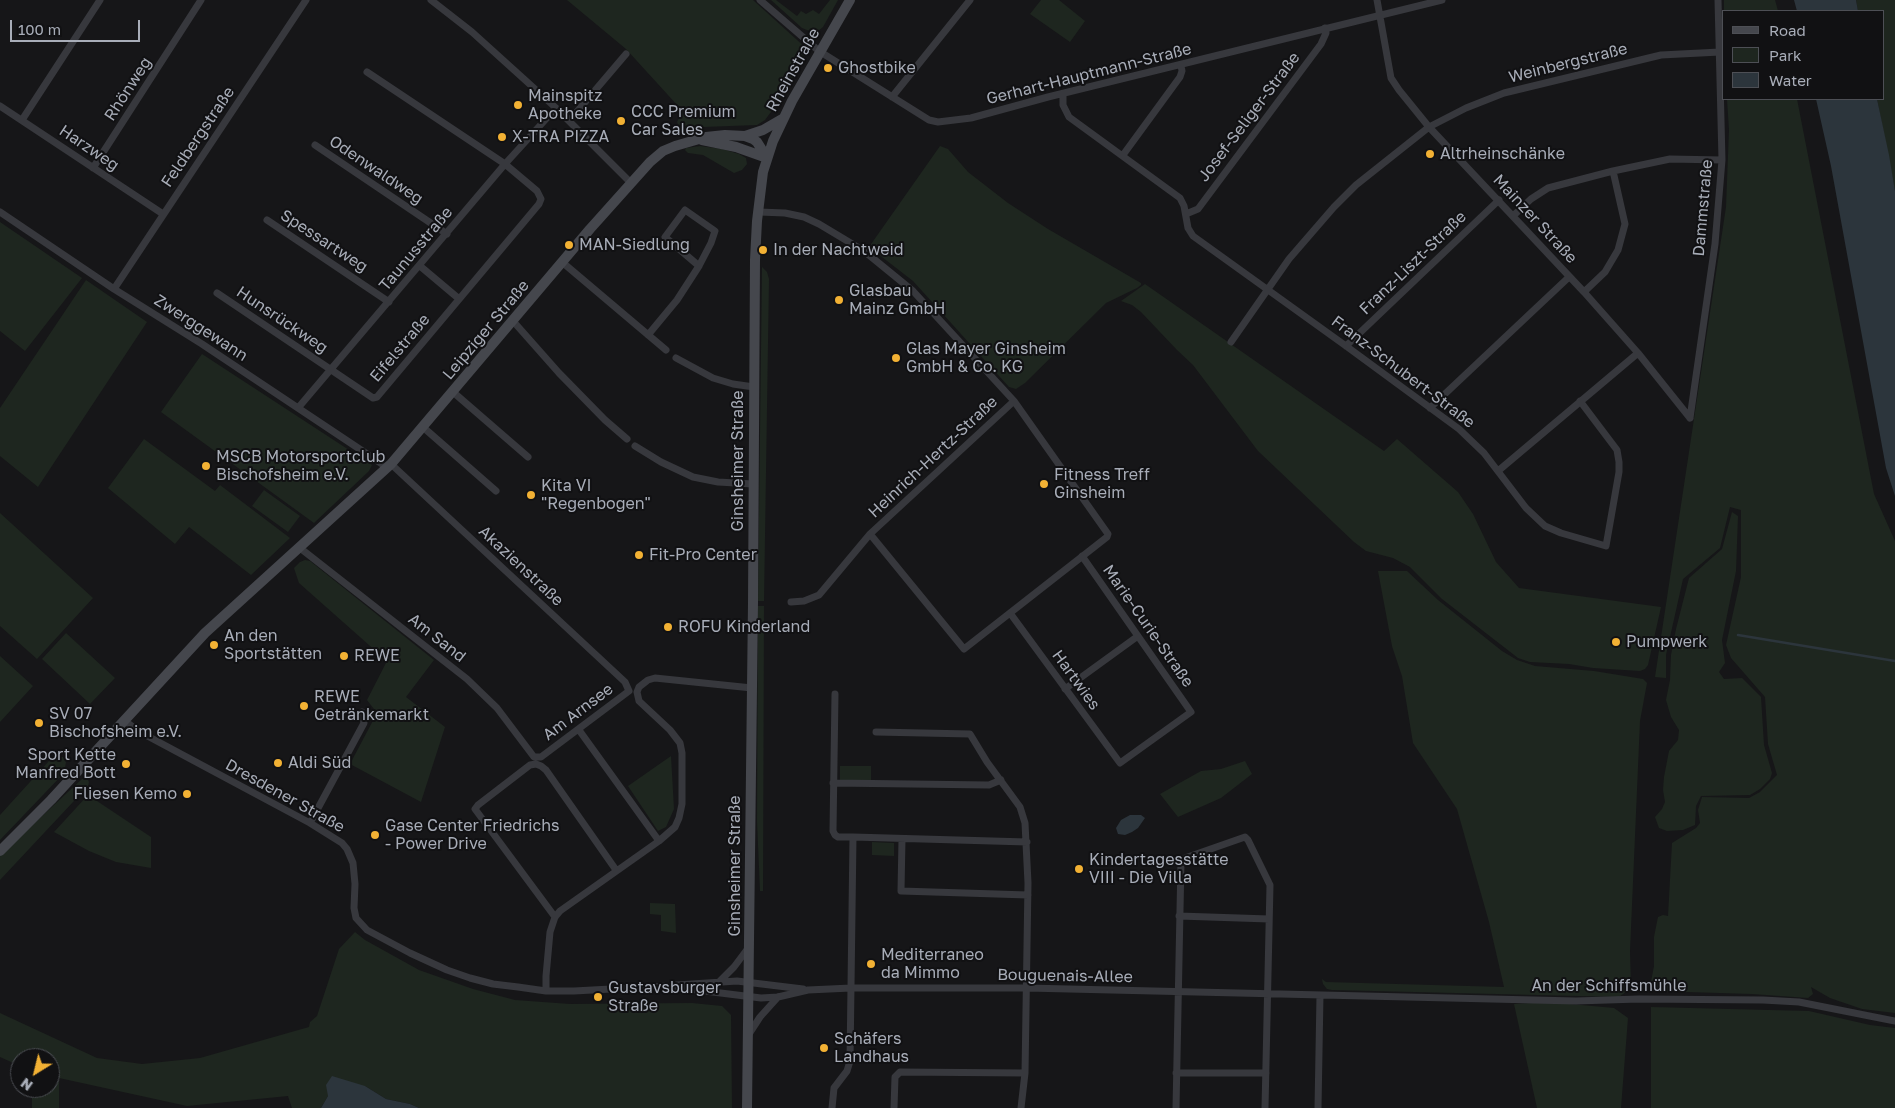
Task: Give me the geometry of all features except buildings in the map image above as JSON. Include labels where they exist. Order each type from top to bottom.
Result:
[{"type":"main road","name":"Rheinstraße","points":[[767,158],[782,119],[819,51],[850,0]]},
{"type":"main road","points":[[745,136],[763,130],[782,119]]},
{"type":"main road","name":"Leipziger Straße","points":[[0,851],[51,800],[206,633],[390,466],[562,262],[650,162],[675,146],[714,135],[745,136]]},
{"type":"main road","points":[[745,136],[757,142],[767,158]]},
{"type":"main road","name":"Leipziger Straße","points":[[698,140],[736,148],[767,158]]},
{"type":"main road","name":"Ginsheimer Straße","points":[[747,1108],[755,260],[763,172],[767,158]]},
{"type":"street","points":[[22,120],[100,0]]},
{"type":"street","name":"Rhönweg","points":[[93,168],[201,0]]},
{"type":"street","name":"Feldbergstraße","points":[[114,289],[306,0]]},
{"type":"street","points":[[431,0],[472,32],[556,108],[631,183]]},
{"type":"street","name":"Gerhart-Hauptmann-Straße","points":[[760,0],[819,51],[929,120],[938,122],[972,118],[1048,97],[1442,0]]},
{"type":"street","points":[[892,97],[970,0]]},
{"type":"street","name":"Mainzer Straße","points":[[1377,0],[1391,78],[1399,90],[1429,127],[1584,292],[1638,353],[1690,418]]},
{"type":"street","name":"Dammstraße","points":[[1690,418],[1715,244],[1722,160],[1718,0]]},
{"type":"street","name":"Josef-Seliger-Straße","points":[[1186,214],[1198,209],[1321,44],[1326,34],[1325,28]]},
{"type":"street","name":"Weinbergstraße","points":[[1231,342],[1289,259],[1334,207],[1356,185],[1429,127],[1466,108],[1504,93],[1661,55],[1720,52]]},
{"type":"street","points":[[569,121],[626,54]]},
{"type":"street","points":[[1123,155],[1180,77],[1181,65]]},
{"type":"street","points":[[367,72],[505,164]]},
{"type":"street","name":"Franz-Schubert-Straße","points":[[1063,94],[1063,105],[1069,117],[1180,198],[1186,214],[1188,228],[1193,236],[1459,429],[1484,453],[1526,508],[1545,526],[1561,533],[1606,546],[1619,462],[1617,450],[1580,401]]},
{"type":"street","name":"Harzweg","points":[[0,106],[163,214]]},
{"type":"street","name":"Taunusstraße","points":[[298,408],[505,164],[556,108]]},
{"type":"street","name":"Odenwaldweg","points":[[315,145],[447,234]]},
{"type":"street","points":[[1513,216],[1531,199],[1548,188],[1613,171],[1670,159],[1722,160]]},
{"type":"street","name":"Eifelstraße","points":[[332,370],[373,398],[377,397],[458,298],[539,204],[541,199],[537,191],[505,164]]},
{"type":"street","points":[[1584,292],[1605,272],[1618,250],[1625,224],[1613,171]]},
{"type":"street","name":"Franz-Liszt-Straße","points":[[1346,346],[1499,200]]},
{"type":"street","points":[[648,335],[677,300],[699,266],[715,231],[685,210],[664,237],[699,266]]},
{"type":"street","name":"Zwerggewann","points":[[0,212],[114,289],[390,466]]},
{"type":"street","points":[[759,212],[785,213],[804,217],[832,231],[864,251],[913,291],[1014,401],[1108,534],[1107,537],[1010,613]]},
{"type":"street","name":"Spessartweg","points":[[267,220],[389,302]]},
{"type":"street","points":[[562,262],[666,350]]},
{"type":"street","points":[[420,266],[458,298]]},
{"type":"street","points":[[1430,408],[1569,277]]},
{"type":"street","name":"Hunsrückweg","points":[[217,293],[332,370]]},
{"type":"street","points":[[513,320],[559,373],[605,420],[627,439]]},
{"type":"street","points":[[1498,471],[1638,353]]},
{"type":"street","points":[[676,358],[713,378],[733,384],[754,387]]},
{"type":"street","points":[[453,392],[528,457]]},
{"type":"street","name":"Heinrich-Hertz-Straße","points":[[791,602],[804,601],[819,595],[870,534],[1014,401]]},
{"type":"street","points":[[424,428],[496,491]]},
{"type":"street","points":[[635,446],[661,462],[693,477],[718,482],[753,484]]},
{"type":"street","name":"Akazienstraße","points":[[390,466],[625,682],[628,691]]},
{"type":"street","name":"Heinrich-Hertz-Straße","points":[[870,534],[964,648],[1010,613]]},
{"type":"street","name":"Am Sand","points":[[300,548],[466,679],[497,708],[531,755],[537,758],[544,755]]},
{"type":"street","name":"Marie-Curie-Straße","points":[[1082,556],[1191,712],[1120,763]]},
{"type":"street","name":"Hartwies","points":[[1010,613],[1120,763]]},
{"type":"street","points":[[1065,688],[1138,636]]},
{"type":"street","points":[[546,991],[550,932],[555,917],[560,911],[616,870],[659,841],[675,827],[679,818],[682,804],[682,753],[680,743],[670,730],[639,701],[637,692],[643,683],[655,678],[752,688]]},
{"type":"street","name":"Am Arnsee","points":[[544,755],[628,691]]},
{"type":"street","points":[[834,694],[834,835],[838,837],[1028,842]]},
{"type":"street","points":[[310,823],[364,724],[362,712]]},
{"type":"street","name":"Dresdener Straße","points":[[125,721],[140,732],[332,836],[347,849],[353,863],[355,913],[358,921],[368,930],[410,953],[447,970],[493,984],[546,991],[584,991],[720,981],[749,982]]},
{"type":"street","points":[[579,730],[659,841]]},
{"type":"street","points":[[876,732],[970,734],[987,762],[1020,806],[1026,823],[1028,842],[1025,1074],[1021,1108]]},
{"type":"street","name":"Am Arnsee","points":[[555,917],[475,809],[478,805],[530,765],[536,764],[546,770],[616,870]]},
{"type":"street","points":[[833,783],[988,785],[1001,780]]},
{"type":"street","points":[[832,1108],[834,1088],[847,1071],[850,1061],[853,837]]},
{"type":"street","points":[[1176,1108],[1179,916],[1182,861],[1185,858],[1245,837],[1270,885],[1266,993],[1265,1108]]},
{"type":"street","points":[[902,839],[901,891],[1028,895]]},
{"type":"street","points":[[1179,916],[1269,919]]},
{"type":"street","name":"Ginsheimer Straße","points":[[720,981],[734,967],[750,946]]},
{"type":"street","name":"Bouguenais-Allee","points":[[749,982],[808,990],[851,988],[1027,988],[1320,994]]},
{"type":"street","name":"Dresdener Straße","points":[[664,986],[748,997]]},
{"type":"street","name":"Bouguenais-Allee","points":[[748,997],[778,997],[808,990]]},
{"type":"street","points":[[1318,1108],[1320,994]]},
{"type":"street","name":"An der Schiffsmühle","points":[[1320,994],[1576,1001],[1639,999],[1799,1002],[1895,1021]]},
{"type":"street","points":[[748,1037],[760,1017],[778,997]]},
{"type":"street","points":[[894,1108],[895,1077],[900,1072],[1025,1074]]},
{"type":"street","points":[[1176,1073],[1266,1073]]},
{"type":"green space","points":[[567,0],[753,0],[807,49],[804,59],[765,120],[757,125],[703,127],[682,133],[677,122],[681,114],[677,110],[678,106],[626,49]]},
{"type":"green space","points":[[771,0],[776,0],[797,16],[801,11],[806,14],[813,10],[819,14],[830,0],[838,0],[823,27],[818,31],[812,32],[802,28]]},
{"type":"green space","points":[[1041,0],[1059,0],[1085,21],[1070,42],[1030,14]]},
{"type":"green space","points":[[1724,0],[1775,0],[1778,10],[1724,10]]},
{"type":"green space","points":[[1856,0],[1895,0],[1895,191],[1877,100],[1885,100],[1885,10],[1858,10]]},
{"type":"green space","points":[[1727,100],[1797,100],[1874,494],[1895,541],[1895,1013],[1862,1009],[1830,998],[1811,987],[1813,994],[1808,998],[1654,991],[1650,987],[1654,966],[1654,937],[1658,917],[1668,916],[1672,843],[1696,828],[1700,823],[1698,810],[1702,797],[1749,798],[1760,792],[1777,775],[1768,744],[1765,697],[1731,658],[1726,645],[1741,577],[1741,510],[1730,507],[1720,548],[1683,579],[1666,655],[1666,678],[1655,677],[1726,207],[1729,130]]},
{"type":"green space","points":[[700,146],[739,154],[746,158],[747,164],[742,170],[734,173],[703,155],[688,153],[685,150],[686,148]]},
{"type":"green space","points":[[940,146],[948,149],[968,172],[1008,203],[1048,229],[1141,283],[1137,288],[1106,303],[1025,383],[1016,389],[1009,387],[913,281],[869,247]]},
{"type":"green space","points":[[0,222],[82,278],[25,351],[0,331]]},
{"type":"green space","points":[[762,267],[767,272],[769,279],[764,601],[758,601]]},
{"type":"green space","points":[[86,280],[147,322],[38,487],[0,456],[0,408]]},
{"type":"green space","points":[[1145,284],[1384,451],[1397,439],[1458,492],[1473,514],[1496,562],[1519,588],[1661,607],[1648,665],[1645,669],[1640,671],[1593,668],[1569,664],[1530,662],[1518,658],[1442,599],[1410,567],[1393,558],[1366,551],[1354,542],[1258,451],[1193,365],[1141,312],[1132,305],[1121,301]]},
{"type":"green space","points":[[202,354],[372,465],[369,471],[314,523],[161,412]]},
{"type":"green space","points":[[144,439],[215,491],[220,485],[290,538],[251,575],[189,527],[175,544],[108,488]]},
{"type":"green space","points":[[264,490],[300,516],[288,532],[252,506]]},
{"type":"green space","points":[[1732,512],[1738,516],[1736,571],[1722,640],[1725,663],[1719,672],[1724,679],[1742,678],[1761,697],[1764,745],[1772,773],[1770,779],[1760,789],[1750,795],[1701,796],[1696,806],[1695,825],[1683,830],[1667,831],[1659,828],[1655,817],[1665,802],[1663,790],[1664,777],[1669,751],[1678,740],[1679,730],[1671,717],[1666,700],[1676,629],[1689,578],[1722,549]]},
{"type":"green space","points":[[0,513],[93,598],[37,659],[0,626]]},
{"type":"green space","points":[[305,560],[310,561],[434,660],[406,697],[445,727],[421,802],[350,764],[377,713],[367,700],[387,661],[299,583],[294,568]]},
{"type":"green space","points":[[1378,571],[1407,571],[1438,600],[1502,651],[1517,660],[1535,666],[1594,671],[1643,679],[1647,683],[1640,721],[1630,951],[1631,988],[1619,997],[1332,990],[1327,989],[1323,984],[1322,979],[1326,982],[1504,987],[1489,922],[1457,809],[1413,743],[1402,676],[1392,646]]},
{"type":"green space","points":[[758,606],[764,606],[763,891],[760,891],[757,821]]},
{"type":"green space","points":[[66,633],[115,678],[90,704],[42,659]]},
{"type":"green space","points":[[0,656],[33,686],[0,722]]},
{"type":"green space","points":[[671,756],[674,809],[666,827],[658,831],[628,786]]},
{"type":"green space","points":[[55,757],[63,757],[66,762],[64,773],[0,840],[0,815],[49,761]]},
{"type":"green space","points":[[1245,761],[1252,774],[1221,798],[1178,817],[1160,794],[1201,771],[1221,769]]},
{"type":"green space","points":[[840,766],[871,766],[871,780],[840,780]]},
{"type":"green space","points":[[87,778],[88,786],[0,880],[0,855],[82,779]]},
{"type":"green space","points":[[88,795],[151,837],[151,868],[116,862],[89,851],[54,832]]},
{"type":"green space","points":[[872,842],[894,843],[894,856],[872,855]]},
{"type":"green space","points":[[650,903],[675,904],[676,933],[661,931],[661,915],[650,914]]},
{"type":"green space","points":[[355,932],[365,940],[419,970],[473,989],[515,1000],[570,1004],[692,1003],[722,1006],[731,1015],[732,1108],[419,1108],[386,1099],[365,1086],[328,1096],[321,1108],[292,1108],[288,1096],[187,1106],[60,1078],[60,1048],[10,1048],[10,1062],[0,1057],[0,1013],[97,1058],[142,1064],[200,1058],[309,1027],[310,1022],[317,1016],[339,949]]},
{"type":"green space","points":[[1548,1002],[1614,1008],[1628,1018],[1621,1108],[1537,1108],[1514,1004]]},
{"type":"green space","points":[[1651,1007],[1809,1011],[1870,1025],[1895,1028],[1895,1108],[1651,1108]]},
{"type":"green space","points":[[32,1098],[59,1098],[59,1108],[32,1108]]},
{"type":"water","points":[[1794,0],[1856,0],[1858,10],[1797,10]]},
{"type":"water","points":[[1816,100],[1877,100],[1895,191],[1895,496],[1886,468],[1831,166]]},
{"type":"water","points":[[1130,815],[1141,815],[1145,818],[1138,828],[1132,832],[1125,835],[1118,834],[1116,828],[1121,820]]},
{"type":"water","points":[[332,1076],[365,1086],[386,1099],[419,1108],[321,1108],[328,1096],[326,1085]]},
{"type":"waterway","points":[[1738,635],[1895,661]]},
{"type":"place","name":"Ghostbike","points":[[828,68]]},
{"type":"place","name":"Mainspitz Apotheke","points":[[518,105]]},
{"type":"place","name":"CCC Premium Car Sales","points":[[621,121]]},
{"type":"place","name":"X-TRA PIZZA","points":[[502,137]]},
{"type":"place","name":"Altrheinschänke","points":[[1430,154]]},
{"type":"place","name":"MAN-Siedlung","points":[[569,245]]},
{"type":"place","name":"In der Nachtweid","points":[[763,250]]},
{"type":"place","name":"Glasbau Mainz GmbH","points":[[839,300]]},
{"type":"place","name":"Glas Mayer Ginsheim GmbH & Co. KG","points":[[896,358]]},
{"type":"place","name":"MSCB Motorsportclub Bischofsheim e.V.","points":[[206,466]]},
{"type":"place","name":"Fitness Treff Ginsheim","points":[[1044,484]]},
{"type":"place","name":"Kita VI \"Regenbogen\"","points":[[531,495]]},
{"type":"place","name":"Fit-Pro Center","points":[[639,555]]},
{"type":"place","name":"ROFU Kinderland","points":[[668,627]]},
{"type":"place","name":"Pumpwerk","points":[[1616,642]]},
{"type":"place","name":"An den Sportstätten","points":[[214,645]]},
{"type":"place","name":"REWE","points":[[344,656]]},
{"type":"place","name":"REWE Getränkemarkt","points":[[304,706]]},
{"type":"place","name":"SV 07 Bischofsheim e.V.","points":[[39,723]]},
{"type":"place","name":"Aldi Süd","points":[[278,763]]},
{"type":"place","name":"Sport Kette Manfred Bott","points":[[126,764]]},
{"type":"place","name":"Fliesen Kemo","points":[[187,794]]},
{"type":"place","name":"Gase Center Friedrichs - Power Drive","points":[[375,835]]},
{"type":"place","name":"Kindertagesstätte VIII - Die Villa","points":[[1079,869]]},
{"type":"place","name":"Mediterraneo da Mimmo","points":[[871,964]]},
{"type":"place","name":"Gustavsburger Straße","points":[[598,997]]},
{"type":"place","name":"Schäfers Landhaus","points":[[824,1048]]}]
